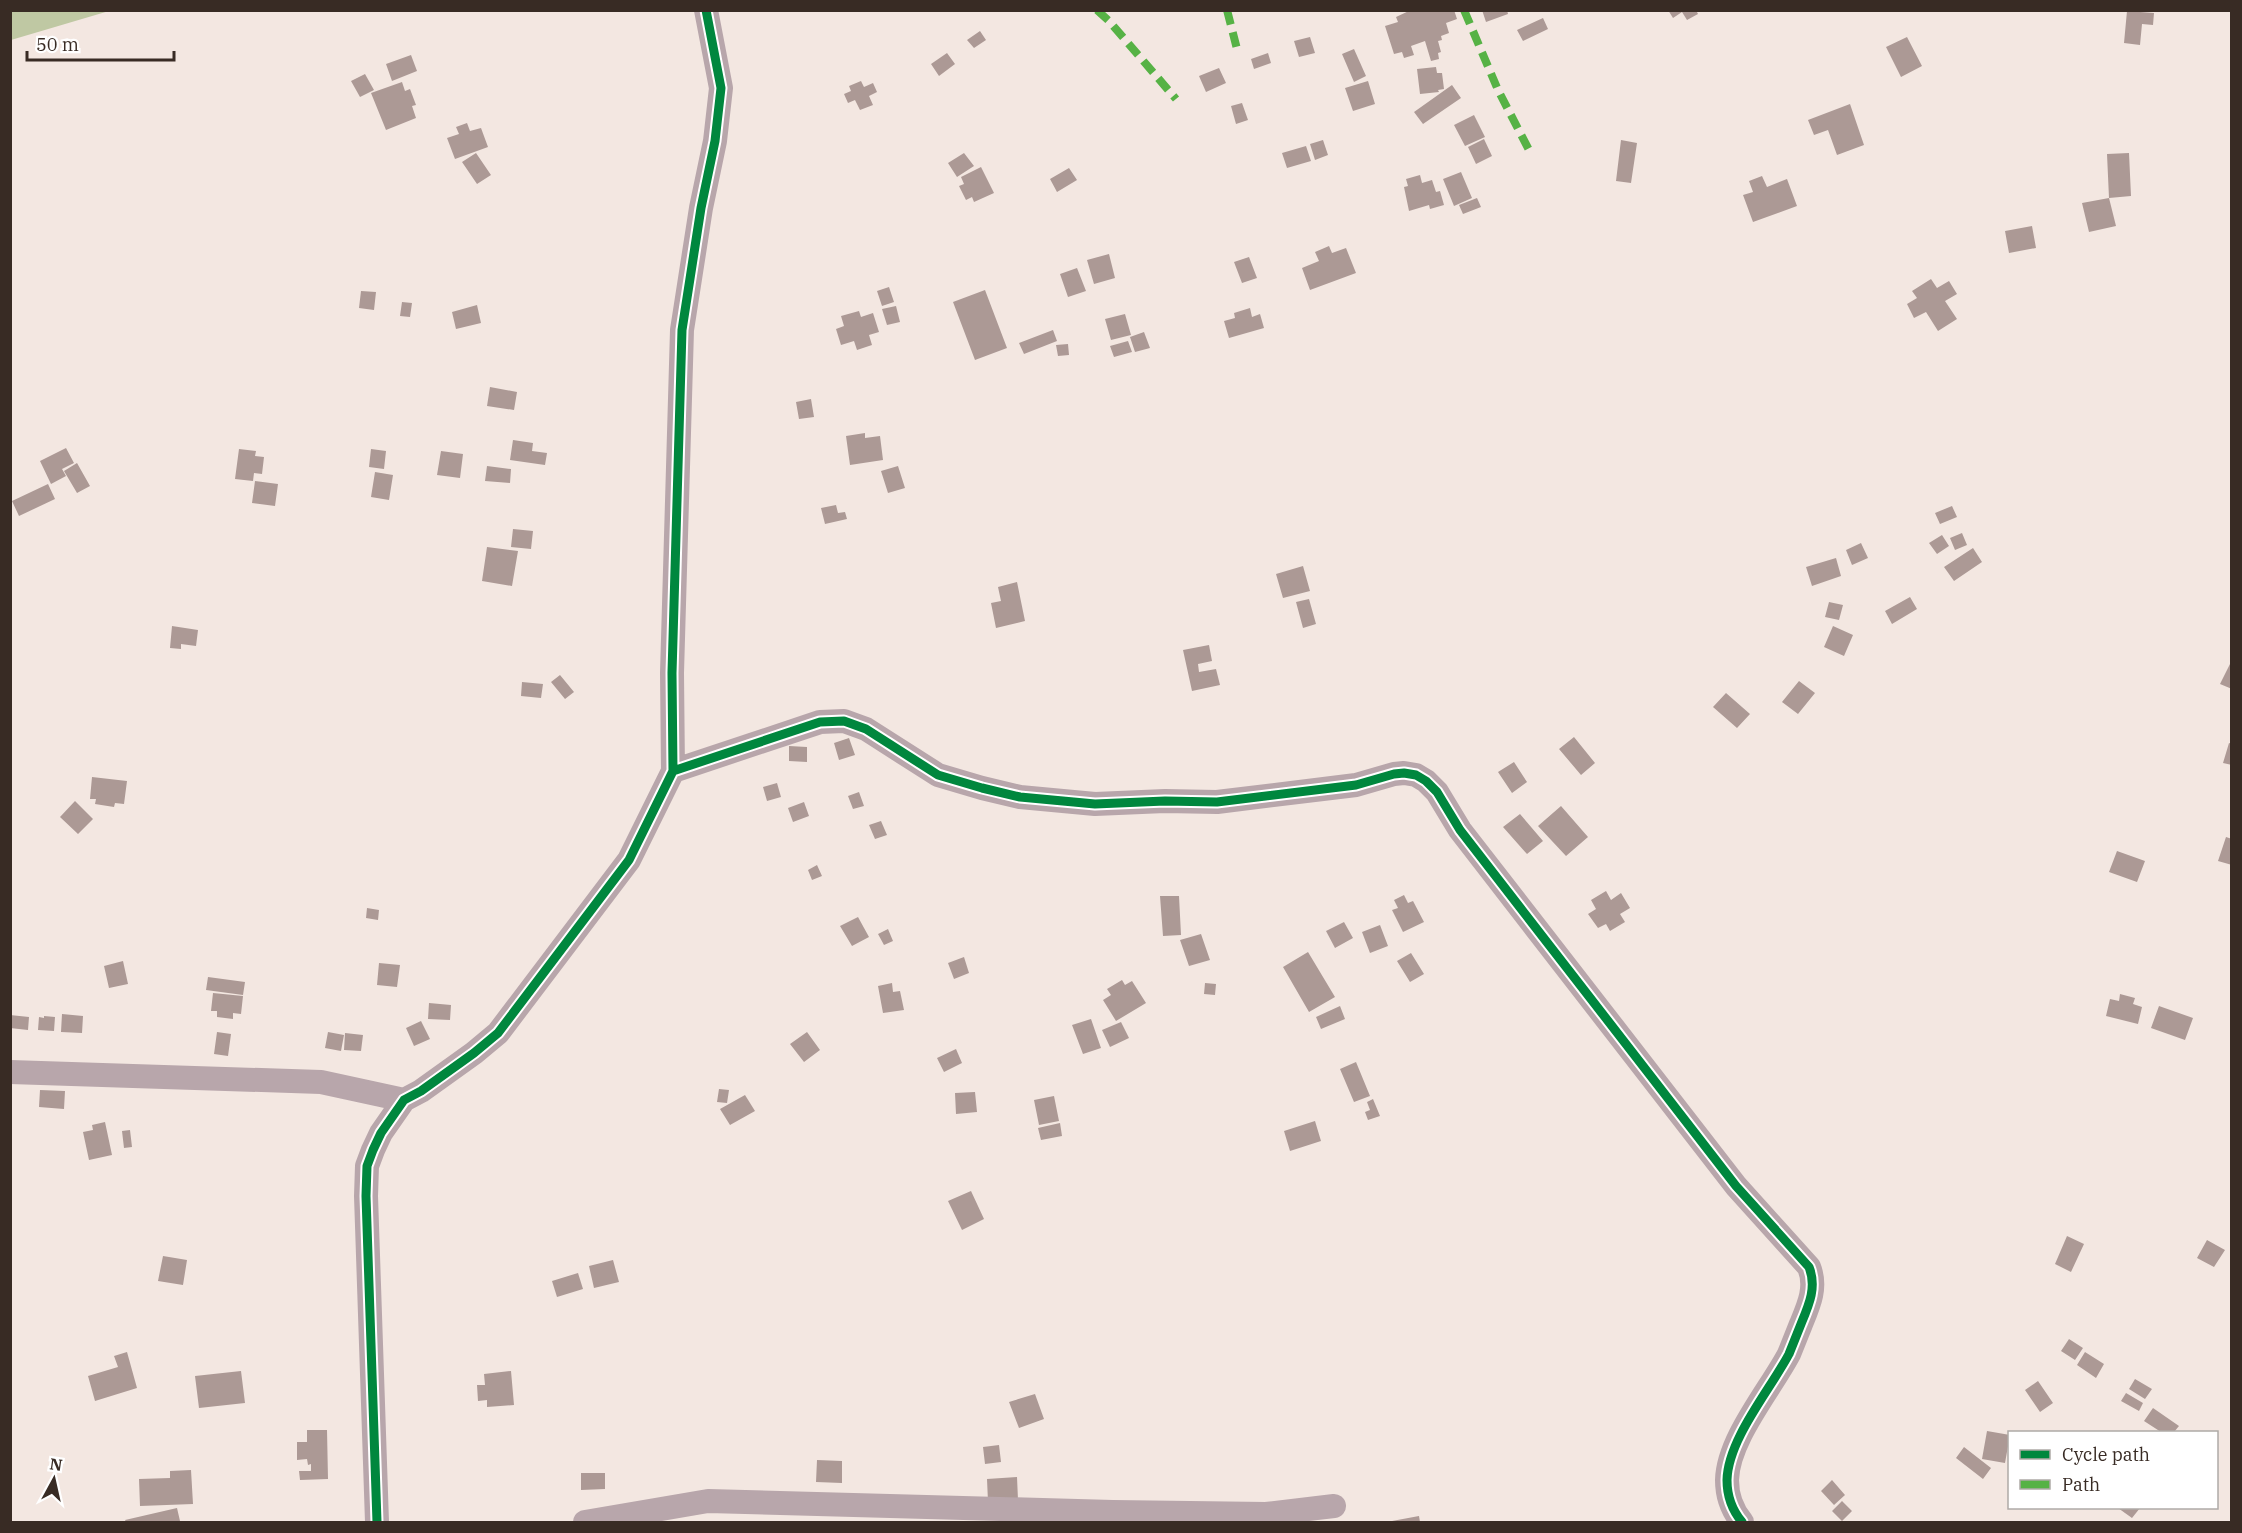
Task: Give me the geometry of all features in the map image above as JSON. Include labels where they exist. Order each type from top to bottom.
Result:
[{"type":"street","points":[[376,1522],[367,1166],[381,1133],[404,1100],[421,1091],[498,1033],[629,860],[673,771],[672,673],[682,330],[701,208],[715,141],[721,88],[706,10]]},
{"type":"street","points":[[673,771],[820,722],[844,722],[866,729],[938,775],[1020,797],[1095,804],[1165,801],[1217,802],[1356,785],[1394,774],[1416,775],[1426,781],[1437,792],[1460,830],[1736,1185],[1809,1267],[1813,1279],[1810,1302],[1788,1354],[1751,1416],[1730,1464],[1727,1479],[1728,1494],[1733,1511],[1742,1522]]},
{"type":"street","points":[[10,1072],[321,1082],[404,1100]]},
{"type":"street","points":[[585,1522],[708,1501],[1243,1514],[1266,1514],[1334,1506]]},
{"type":"green space","points":[[11,10],[109,10],[109,11],[11,40]]},
{"type":"building","points":[[1411,10],[1454,10],[1457,19],[1446,23],[1449,33],[1441,36],[1442,40],[1438,41],[1441,52],[1438,53],[1439,59],[1431,61],[1425,41],[1411,46],[1414,55],[1404,58],[1402,52],[1394,54],[1385,26],[1398,22],[1396,17]]},
{"type":"building","points":[[1482,10],[1507,10],[1508,14],[1486,22]]},
{"type":"building","points":[[1668,10],[1696,10],[1698,14],[1687,20],[1682,12],[1673,18]]},
{"type":"building","points":[[2127,11],[2154,13],[2153,25],[2142,24],[2140,45],[2124,43]]},
{"type":"building","points":[[1543,18],[1548,29],[1523,41],[1517,30]]},
{"type":"building","points":[[980,31],[986,40],[974,48],[967,40]]},
{"type":"building","points":[[1310,37],[1315,53],[1299,57],[1294,41]]},
{"type":"building","points":[[1907,37],[1922,66],[1901,77],[1886,47]]},
{"type":"building","points":[[1354,49],[1366,76],[1354,82],[1342,54]]},
{"type":"building","points":[[947,53],[955,64],[939,76],[931,64]]},
{"type":"building","points":[[1268,53],[1271,63],[1254,69],[1251,59]]},
{"type":"building","points":[[411,55],[417,71],[392,81],[386,64]]},
{"type":"building","points":[[1436,67],[1437,73],[1442,73],[1444,89],[1438,90],[1439,92],[1420,94],[1417,69]]},
{"type":"building","points":[[1219,68],[1226,83],[1206,92],[1199,76]]},
{"type":"building","points":[[365,74],[374,90],[360,97],[351,81]]},
{"type":"building","points":[[861,81],[864,87],[873,83],[877,92],[869,96],[873,105],[860,110],[855,100],[848,103],[844,94],[851,91],[849,86]]},
{"type":"building","points":[[1368,81],[1375,104],[1353,111],[1345,88]]},
{"type":"building","points":[[402,82],[405,91],[410,89],[416,105],[412,106],[416,118],[386,130],[371,93]]},
{"type":"building","points":[[1452,85],[1461,98],[1423,124],[1414,112]]},
{"type":"building","points":[[1242,103],[1248,120],[1236,124],[1231,106]]},
{"type":"building","points":[[1850,104],[1864,145],[1837,155],[1828,130],[1814,135],[1808,120]]},
{"type":"building","points":[[1474,115],[1485,137],[1465,146],[1454,125]]},
{"type":"building","points":[[467,123],[470,131],[481,128],[488,147],[455,159],[447,138],[459,134],[456,127]]},
{"type":"building","points":[[1484,139],[1492,156],[1476,164],[1468,147]]},
{"type":"building","points":[[1323,140],[1328,155],[1315,160],[1310,144]]},
{"type":"building","points":[[1621,140],[1637,143],[1631,183],[1616,181]]},
{"type":"building","points":[[1306,146],[1311,161],[1287,168],[1282,153]]},
{"type":"building","points":[[476,153],[491,175],[477,184],[462,162]]},
{"type":"building","points":[[964,153],[974,166],[957,177],[948,163]]},
{"type":"building","points":[[2129,153],[2131,196],[2109,198],[2107,154]]},
{"type":"building","points":[[981,167],[994,193],[974,202],[972,197],[966,200],[959,186],[964,184],[961,177]]},
{"type":"building","points":[[1069,168],[1077,180],[1057,192],[1050,179]]},
{"type":"building","points":[[1461,172],[1472,198],[1454,206],[1443,179]]},
{"type":"building","points":[[1420,175],[1422,183],[1432,180],[1436,192],[1440,191],[1444,205],[1430,209],[1429,205],[1409,211],[1404,187],[1408,186],[1406,179]]},
{"type":"building","points":[[1762,176],[1767,187],[1787,179],[1797,206],[1753,222],[1743,195],[1753,192],[1749,181]]},
{"type":"building","points":[[1477,198],[1481,207],[1463,214],[1459,205]]},
{"type":"building","points":[[2109,198],[2116,226],[2089,232],[2082,203]]},
{"type":"building","points":[[2032,226],[2036,248],[2009,253],[2005,231]]},
{"type":"building","points":[[1329,246],[1332,253],[1346,248],[1356,273],[1310,290],[1302,268],[1319,261],[1315,252]]},
{"type":"building","points":[[1109,254],[1115,278],[1094,284],[1087,260]]},
{"type":"building","points":[[1249,257],[1257,278],[1242,283],[1234,262]]},
{"type":"building","points":[[1077,268],[1086,291],[1068,297],[1060,274]]},
{"type":"building","points":[[1931,279],[1937,288],[1949,281],[1957,294],[1945,301],[1957,319],[1938,331],[1926,312],[1914,318],[1907,304],[1917,298],[1912,291]]},
{"type":"building","points":[[889,287],[894,302],[882,306],[877,291]]},
{"type":"building","points":[[985,290],[1007,348],[975,360],[953,302]]},
{"type":"building","points":[[361,291],[376,292],[374,310],[359,308]]},
{"type":"building","points":[[402,302],[412,303],[410,317],[400,316]]},
{"type":"building","points":[[477,305],[481,323],[456,329],[452,312]]},
{"type":"building","points":[[896,306],[900,322],[887,325],[882,309]]},
{"type":"building","points":[[1250,308],[1252,317],[1260,314],[1264,328],[1229,338],[1224,321],[1235,318],[1234,313]]},
{"type":"building","points":[[859,311],[861,317],[873,313],[879,332],[869,335],[872,345],[857,350],[854,341],[841,345],[836,329],[844,326],[841,316]]},
{"type":"building","points":[[1125,314],[1131,335],[1111,340],[1105,319]]},
{"type":"building","points":[[1053,330],[1057,341],[1024,354],[1019,343]]},
{"type":"building","points":[[1144,332],[1150,348],[1135,352],[1130,337]]},
{"type":"building","points":[[1128,341],[1132,352],[1114,357],[1110,346]]},
{"type":"building","points":[[1068,344],[1069,355],[1058,356],[1056,345]]},
{"type":"building","points":[[490,387],[517,392],[514,410],[487,406]]},
{"type":"building","points":[[811,399],[814,417],[799,419],[796,402]]},
{"type":"building","points":[[865,433],[865,438],[880,436],[883,460],[850,465],[846,436]]},
{"type":"building","points":[[513,440],[533,443],[532,451],[547,453],[545,465],[510,460]]},
{"type":"building","points":[[66,448],[74,463],[62,469],[66,476],[51,484],[40,461]]},
{"type":"building","points":[[239,449],[256,451],[255,456],[264,457],[262,474],[254,473],[253,481],[235,479]]},
{"type":"building","points":[[371,449],[386,451],[384,469],[369,467]]},
{"type":"building","points":[[441,451],[463,454],[460,478],[437,475]]},
{"type":"building","points":[[77,463],[90,486],[77,493],[64,471]]},
{"type":"building","points":[[487,466],[511,469],[510,483],[485,481]]},
{"type":"building","points":[[898,466],[905,488],[888,493],[881,471]]},
{"type":"building","points":[[375,472],[393,475],[389,500],[371,497]]},
{"type":"building","points":[[255,481],[278,484],[275,506],[252,503]]},
{"type":"building","points":[[48,484],[55,499],[19,516],[12,501]]},
{"type":"building","points":[[836,505],[838,513],[845,512],[847,519],[825,524],[821,508]]},
{"type":"building","points":[[1952,506],[1957,517],[1940,524],[1935,513]]},
{"type":"building","points":[[513,529],[533,531],[531,549],[511,547]]},
{"type":"building","points":[[1962,533],[1967,545],[1955,550],[1950,538]]},
{"type":"building","points":[[1942,535],[1949,546],[1937,554],[1929,543]]},
{"type":"building","points":[[1861,543],[1868,558],[1852,565],[1846,550]]},
{"type":"building","points":[[487,547],[518,551],[512,586],[482,581]]},
{"type":"building","points":[[1973,548],[1982,562],[1954,581],[1944,567]]},
{"type":"building","points":[[1836,558],[1841,576],[1812,586],[1806,567]]},
{"type":"building","points":[[1303,566],[1310,591],[1283,598],[1276,574]]},
{"type":"building","points":[[1017,582],[1025,621],[996,628],[991,603],[1001,601],[998,587]]},
{"type":"building","points":[[1910,597],[1917,609],[1892,624],[1885,611]]},
{"type":"building","points":[[1309,599],[1316,624],[1303,628],[1296,602]]},
{"type":"building","points":[[1829,602],[1843,605],[1839,620],[1825,617]]},
{"type":"building","points":[[172,626],[198,630],[196,646],[181,644],[181,649],[170,648]]},
{"type":"building","points":[[1833,626],[1853,635],[1844,656],[1824,647]]},
{"type":"building","points":[[1209,645],[1212,661],[1198,664],[1199,672],[1216,669],[1220,685],[1192,691],[1183,650]]},
{"type":"building","points":[[2232,660],[2232,689],[2220,684]]},
{"type":"building","points":[[560,675],[574,692],[565,699],[551,682]]},
{"type":"building","points":[[1799,681],[1815,693],[1798,714],[1782,702]]},
{"type":"building","points":[[522,682],[543,684],[541,698],[521,696]]},
{"type":"building","points":[[1726,693],[1750,714],[1737,728],[1713,707]]},
{"type":"building","points":[[1574,737],[1595,763],[1581,775],[1559,749]]},
{"type":"building","points":[[849,738],[855,755],[839,760],[834,743]]},
{"type":"building","points":[[2229,743],[2232,744],[2232,765],[2223,763]]},
{"type":"building","points":[[789,746],[807,747],[807,762],[789,761]]},
{"type":"building","points":[[1514,762],[1527,782],[1512,793],[1498,772]]},
{"type":"building","points":[[92,777],[127,781],[124,804],[115,803],[114,807],[95,804],[96,799],[90,799]]},
{"type":"building","points":[[777,783],[781,797],[767,801],[763,787]]},
{"type":"building","points":[[859,792],[864,806],[853,809],[848,796]]},
{"type":"building","points":[[75,801],[93,819],[78,834],[60,817]]},
{"type":"building","points":[[804,802],[809,816],[793,822],[788,808]]},
{"type":"building","points":[[1561,806],[1588,837],[1566,856],[1538,826]]},
{"type":"building","points":[[1520,814],[1543,841],[1527,854],[1503,827]]},
{"type":"building","points":[[881,821],[887,835],[875,839],[869,825]]},
{"type":"building","points":[[2226,837],[2232,839],[2232,865],[2218,861]]},
{"type":"building","points":[[2117,851],[2145,861],[2137,882],[2109,872]]},
{"type":"building","points":[[817,865],[822,876],[812,880],[808,870]]},
{"type":"building","points":[[1606,891],[1611,900],[1621,893],[1630,908],[1620,914],[1625,922],[1610,931],[1606,924],[1598,928],[1588,914],[1596,909],[1591,900]]},
{"type":"building","points":[[1404,895],[1408,903],[1413,901],[1424,922],[1403,932],[1392,910],[1398,908],[1394,900]]},
{"type":"building","points":[[1160,896],[1179,896],[1181,935],[1163,936]]},
{"type":"building","points":[[367,908],[379,910],[378,920],[366,918]]},
{"type":"building","points":[[858,917],[869,937],[852,946],[840,926]]},
{"type":"building","points":[[1344,922],[1353,938],[1335,948],[1326,931]]},
{"type":"building","points":[[1380,925],[1388,946],[1370,953],[1362,932]]},
{"type":"building","points":[[888,929],[893,941],[884,945],[878,934]]},
{"type":"building","points":[[1201,934],[1210,960],[1189,966],[1180,940]]},
{"type":"building","points":[[1308,952],[1335,997],[1309,1012],[1283,967]]},
{"type":"building","points":[[1411,953],[1424,974],[1410,982],[1397,961]]},
{"type":"building","points":[[964,957],[969,973],[954,979],[948,963]]},
{"type":"building","points":[[123,961],[128,984],[109,988],[104,966]]},
{"type":"building","points":[[379,963],[400,965],[397,987],[377,985]]},
{"type":"building","points":[[208,977],[245,982],[243,995],[206,990]]},
{"type":"building","points":[[1122,980],[1125,985],[1132,981],[1146,1003],[1116,1021],[1103,1000],[1111,995],[1107,989]]},
{"type":"building","points":[[892,983],[893,992],[900,991],[904,1010],[883,1013],[878,986]]},
{"type":"building","points":[[1205,983],[1216,984],[1215,995],[1204,994]]},
{"type":"building","points":[[213,993],[243,996],[241,1014],[233,1013],[233,1019],[217,1017],[217,1011],[211,1011]]},
{"type":"building","points":[[2120,994],[2135,998],[2133,1004],[2142,1007],[2138,1024],[2106,1016],[2110,999],[2119,1001]]},
{"type":"building","points":[[429,1003],[451,1005],[450,1020],[428,1019]]},
{"type":"building","points":[[1340,1006],[1345,1019],[1321,1029],[1316,1017]]},
{"type":"building","points":[[2159,1006],[2193,1018],[2185,1040],[2151,1028]]},
{"type":"building","points":[[62,1014],[83,1016],[82,1033],[61,1032]]},
{"type":"building","points":[[10,1015],[29,1017],[28,1030],[10,1028]]},
{"type":"building","points":[[44,1016],[55,1017],[54,1031],[38,1030],[39,1017],[44,1018]]},
{"type":"building","points":[[1091,1019],[1101,1048],[1083,1054],[1072,1025]]},
{"type":"building","points":[[421,1021],[430,1039],[414,1046],[406,1028]]},
{"type":"building","points":[[1121,1022],[1129,1038],[1110,1047],[1102,1030]]},
{"type":"building","points":[[217,1032],[231,1034],[228,1056],[214,1054]]},
{"type":"building","points":[[328,1032],[344,1035],[341,1051],[325,1048]]},
{"type":"building","points":[[807,1032],[820,1050],[804,1062],[790,1044]]},
{"type":"building","points":[[345,1033],[363,1035],[361,1051],[344,1050]]},
{"type":"building","points":[[956,1049],[962,1063],[944,1072],[937,1058]]},
{"type":"building","points":[[1356,1062],[1370,1096],[1354,1102],[1340,1069]]},
{"type":"building","points":[[719,1089],[729,1090],[727,1103],[717,1102]]},
{"type":"building","points":[[40,1090],[65,1091],[64,1109],[39,1107]]},
{"type":"building","points":[[975,1092],[977,1112],[956,1114],[955,1093]]},
{"type":"building","points":[[745,1095],[755,1111],[730,1125],[720,1109]]},
{"type":"building","points":[[1054,1096],[1059,1121],[1039,1125],[1034,1100]]},
{"type":"building","points":[[1373,1099],[1380,1116],[1368,1120],[1365,1112],[1370,1110],[1367,1102]]},
{"type":"building","points":[[1315,1121],[1321,1141],[1290,1151],[1284,1131]]},
{"type":"building","points":[[105,1122],[112,1155],[89,1160],[83,1132],[93,1130],[92,1125]]},
{"type":"building","points":[[1060,1123],[1062,1136],[1041,1140],[1038,1128]]},
{"type":"building","points":[[130,1130],[132,1147],[124,1148],[122,1131]]},
{"type":"building","points":[[971,1191],[984,1219],[962,1230],[948,1201]]},
{"type":"building","points":[[2067,1236],[2084,1244],[2071,1272],[2055,1264]]},
{"type":"building","points":[[2207,1240],[2225,1250],[2214,1267],[2197,1258]]},
{"type":"building","points":[[163,1256],[187,1260],[183,1285],[158,1281]]},
{"type":"building","points":[[613,1260],[619,1282],[594,1288],[589,1266]]},
{"type":"building","points":[[578,1273],[583,1289],[557,1297],[552,1281]]},
{"type":"building","points":[[2069,1339],[2083,1348],[2075,1360],[2061,1351]]},
{"type":"building","points":[[127,1352],[137,1388],[95,1401],[88,1376],[118,1367],[114,1356]]},
{"type":"building","points":[[2085,1352],[2104,1364],[2096,1378],[2077,1365]]},
{"type":"building","points":[[241,1371],[245,1403],[199,1408],[195,1376]]},
{"type":"building","points":[[511,1371],[514,1405],[487,1407],[487,1400],[478,1401],[477,1385],[485,1385],[484,1374]]},
{"type":"building","points":[[2135,1379],[2152,1389],[2145,1399],[2129,1389]]},
{"type":"building","points":[[2038,1381],[2053,1403],[2040,1412],[2025,1390]]},
{"type":"building","points":[[2126,1393],[2143,1403],[2139,1411],[2121,1401]]},
{"type":"building","points":[[1035,1394],[1044,1419],[1019,1428],[1009,1402]]},
{"type":"building","points":[[2153,1408],[2179,1426],[2175,1431],[2159,1431],[2144,1421]]},
{"type":"building","points":[[307,1430],[327,1430],[328,1479],[300,1480],[299,1471],[311,1471],[311,1464],[308,1465],[307,1459],[297,1460],[297,1442],[307,1442]]},
{"type":"building","points":[[1987,1431],[2008,1435],[2005,1463],[1982,1459]]},
{"type":"building","points":[[999,1445],[1001,1462],[985,1464],[983,1447]]},
{"type":"building","points":[[1964,1447],[1991,1468],[1983,1479],[1956,1458]]},
{"type":"building","points":[[817,1460],[842,1461],[842,1483],[816,1482]]},
{"type":"building","points":[[191,1470],[193,1504],[140,1506],[139,1479],[170,1478],[170,1471]]},
{"type":"building","points":[[581,1473],[605,1473],[605,1489],[581,1490]]},
{"type":"building","points":[[1017,1477],[1018,1500],[988,1502],[987,1479]]},
{"type":"building","points":[[1832,1480],[1845,1495],[1834,1505],[1821,1491]]},
{"type":"building","points":[[1842,1501],[1852,1511],[1842,1521],[1832,1511]]},
{"type":"building","points":[[177,1508],[180,1521],[126,1522],[125,1520]]},
{"type":"building","points":[[2119,1509],[2139,1509],[2132,1518]]},
{"type":"building","points":[[1419,1516],[1420,1522],[1392,1522],[1392,1521]]},
{"type":"marked path","points":[[1097,10],[1176,99]]},
{"type":"marked path","points":[[1227,10],[1238,53]]},
{"type":"marked path","points":[[1464,10],[1498,90],[1529,150]]},
{"type":"cycle path","points":[[377,1522],[366,1196],[367,1166],[373,1150],[381,1133],[404,1100],[421,1091],[498,1033],[629,860],[673,771],[672,673],[682,330],[701,208],[715,141],[721,88],[706,10]]},
{"type":"cycle path","points":[[673,771],[820,722],[844,721],[866,729],[938,775],[1020,797],[1095,804],[1165,801],[1217,802],[1356,785],[1394,774],[1416,775],[1426,781],[1437,792],[1460,830],[1736,1186],[1809,1267],[1812,1289],[1807,1310],[1789,1354],[1751,1415],[1734,1448],[1729,1464],[1727,1480],[1729,1497],[1735,1513],[1742,1522]]}]
